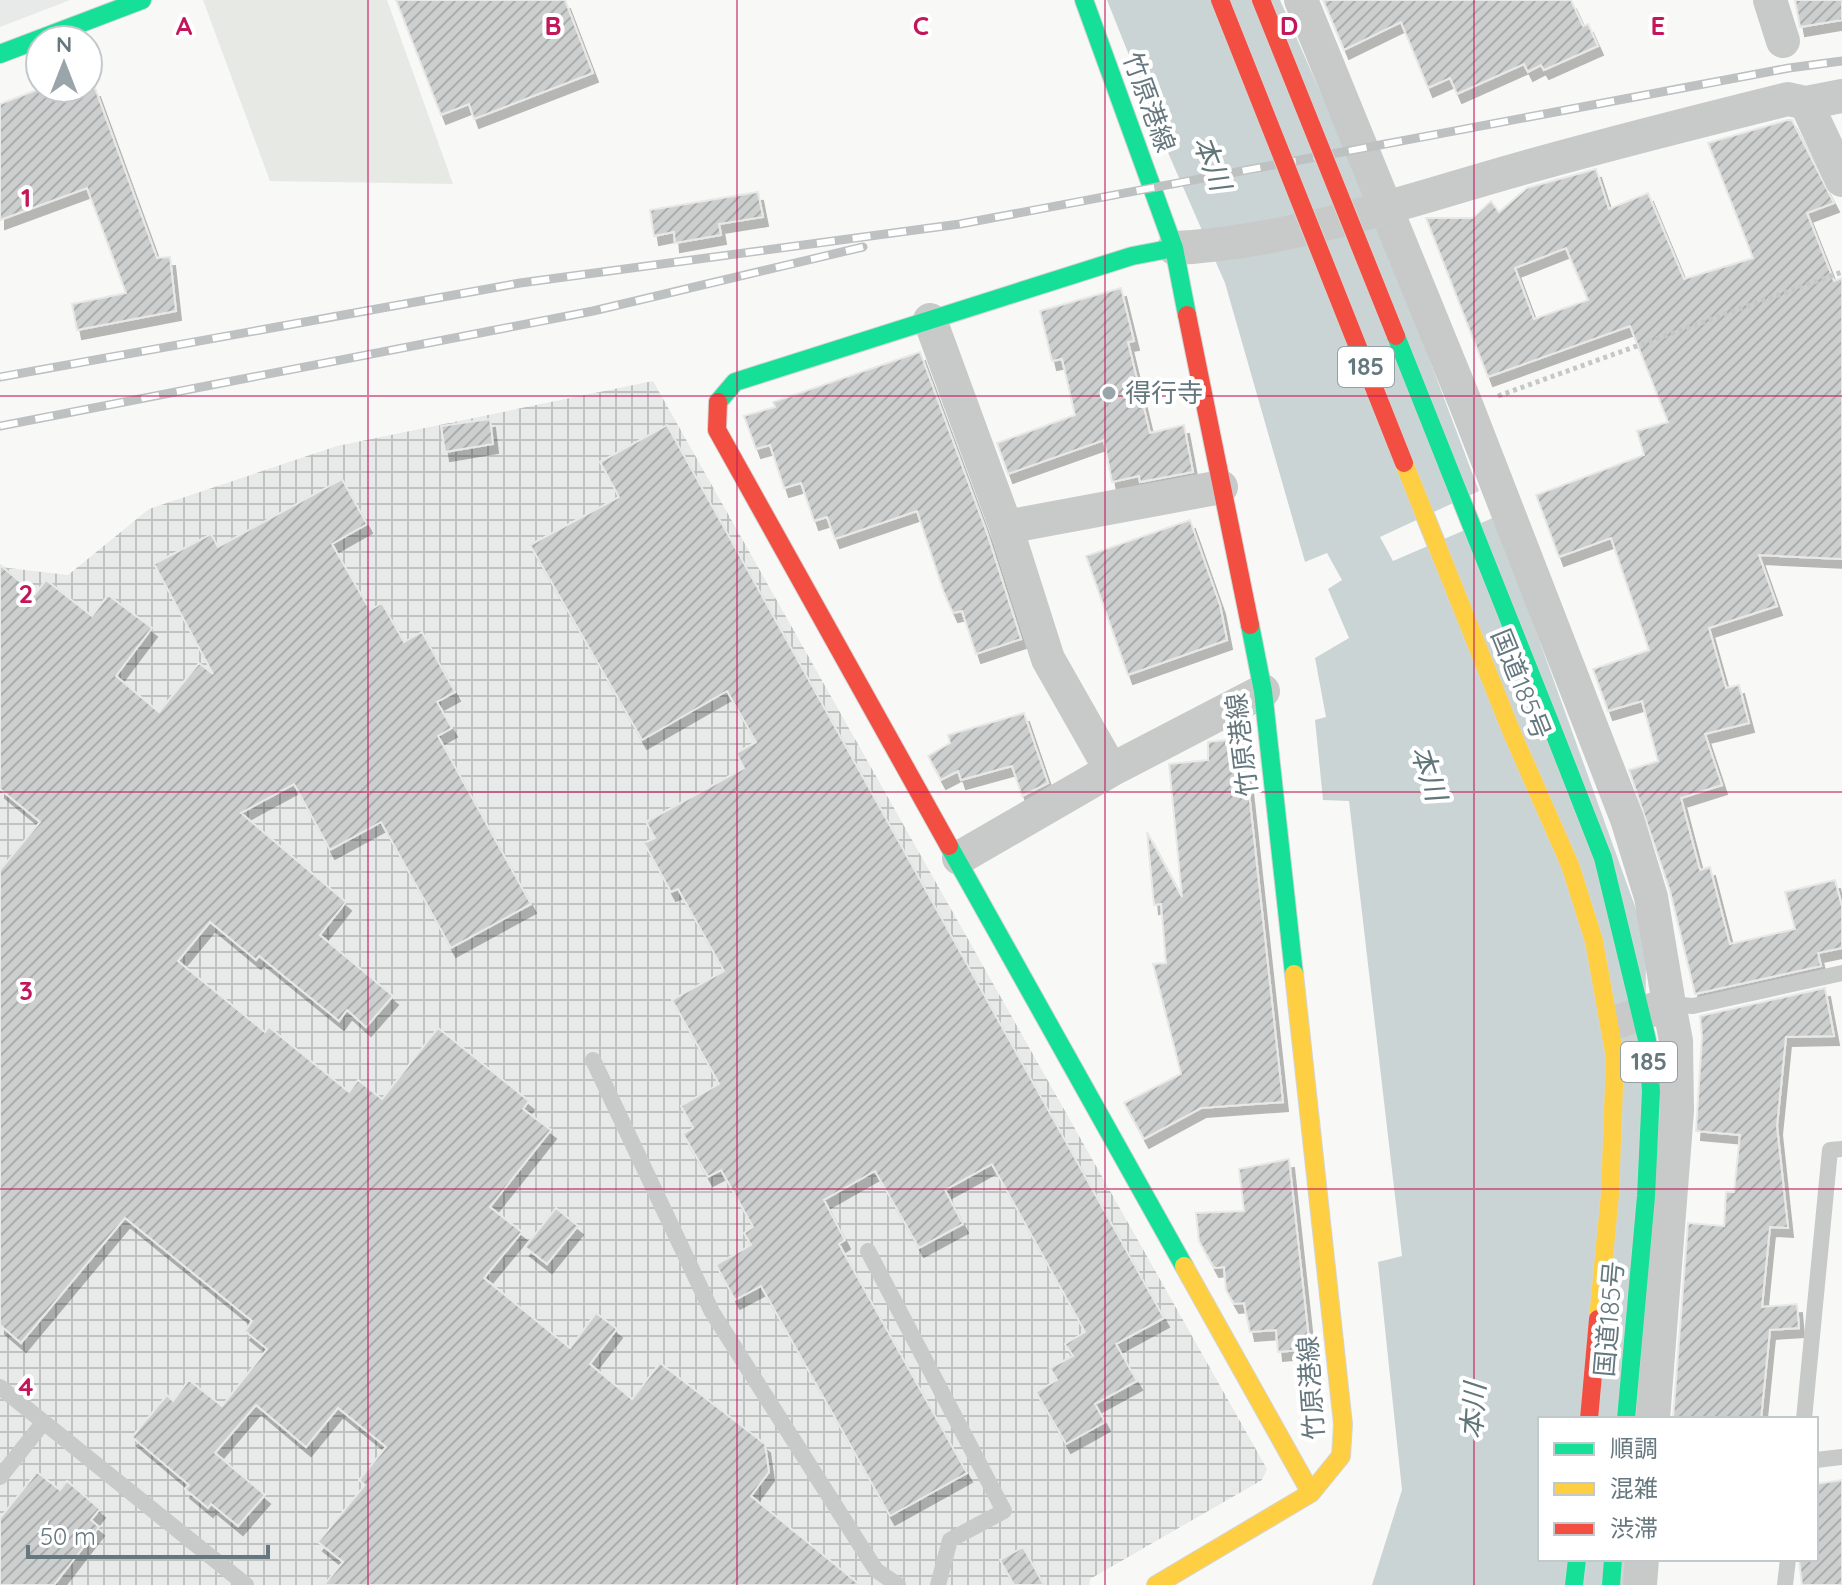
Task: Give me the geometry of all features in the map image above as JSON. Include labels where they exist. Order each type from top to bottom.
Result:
[{"type":"main road","points":[[0,54],[142,0]]},
{"type":"main road","name":"竹原港線","points":[[1084,0],[1174,248],[1263,691],[1343,1424],[1341,1456],[1311,1493]]},
{"type":"main road","name":"国道185号","points":[[1220,0],[1512,733],[1570,865],[1594,941],[1645,1012]]},
{"type":"main road","name":"国道185号","points":[[1261,0],[1603,858],[1645,1012],[1651,1091],[1646,1196],[1626,1417]]},
{"type":"main road","points":[[1156,1585],[1311,1493],[959,858],[717,430],[716,404],[735,382],[1132,256],[1174,248]]},
{"type":"main road","name":"国道185号","points":[[1589,1417],[1616,1097],[1645,1012]]},
{"type":"main road","points":[[1574,1585],[1577,1561]]},
{"type":"main road","points":[[1611,1585],[1613,1561]]},
{"type":"street","points":[[1301,0],[1377,210],[1467,407],[1627,819],[1651,897],[1645,1012],[1676,1041],[1677,1111],[1653,1417]]},
{"type":"street","points":[[1770,0],[1783,41]]},
{"type":"street","points":[[1174,248],[1210,247],[1377,210],[1594,147],[1773,102],[1788,99],[1806,103],[1842,96]]},
{"type":"street","points":[[1806,103],[1842,180]]},
{"type":"street","points":[[930,320],[1006,527],[1048,659],[1111,770]]},
{"type":"street","points":[[1006,527],[1221,487]]},
{"type":"street","points":[[959,858],[1111,770],[1263,691]]},
{"type":"street","points":[[1640,1585],[1642,1561]]},
{"type":"lane","points":[[1645,1012],[1693,1006],[1842,973]]},
{"type":"lane","points":[[593,1060],[712,1312],[876,1570],[898,1585]]},
{"type":"lane","points":[[1804,1417],[1830,1150],[1842,1149]]},
{"type":"lane","points":[[868,1251],[1004,1511],[950,1540],[938,1585]]},
{"type":"lane","points":[[0,1387],[246,1585]]},
{"type":"lane","points":[[0,1477],[43,1423]]},
{"type":"lane","points":[[1818,1460],[1842,1457]]},
{"type":"lane","points":[[1785,1585],[1788,1561]]},
{"type":"path","points":[[1467,407],[1842,272]]},
{"type":"shaded area","points":[[0,0],[70,0],[0,27]]},
{"type":"shaded area","points":[[203,0],[387,0],[453,184],[270,181]]},
{"type":"shaded area","points":[[653,381],[1267,1469],[1262,1480],[1090,1579],[1089,1585],[0,1585],[0,567],[68,575],[149,509],[337,446]]},
{"type":"water","name":"本川","points":[[1107,0],[1280,0],[1381,231],[1479,491],[1380,537],[1393,561],[1495,517],[1646,937],[1644,1417],[1538,1417],[1538,1561],[1630,1561],[1628,1585],[1372,1585],[1402,1490],[1378,1262],[1402,1256],[1349,801],[1323,800],[1315,720],[1326,717],[1315,658],[1349,638],[1328,589],[1342,580],[1327,553],[1305,562],[1225,283],[1166,148]]},
{"type":"building","points":[[396,0],[565,0],[593,73],[474,119],[469,104],[441,115]]},
{"type":"building","points":[[1323,0],[1571,0],[1583,26],[1588,24],[1598,46],[1544,70],[1541,65],[1528,72],[1524,64],[1457,94],[1450,78],[1428,88],[1401,22],[1344,50]]},
{"type":"building","points":[[1795,0],[1842,0],[1842,20],[1800,27]]},
{"type":"building","points":[[24,95],[24,104],[101,104],[157,258],[170,257],[176,311],[77,330],[72,304],[126,293],[87,188],[0,220],[0,104]]},
{"type":"building","points":[[1792,120],[1834,203],[1807,213],[1834,281],[1842,278],[1842,559],[1759,555],[1777,606],[1709,628],[1726,688],[1739,685],[1749,723],[1705,734],[1722,785],[1681,798],[1700,870],[1710,867],[1730,944],[1795,929],[1785,892],[1835,880],[1842,906],[1842,948],[1818,953],[1821,966],[1695,994],[1670,891],[1629,770],[1658,761],[1642,701],[1608,711],[1593,669],[1649,650],[1611,538],[1559,557],[1536,495],[1644,455],[1637,431],[1668,422],[1630,326],[1488,377],[1426,218],[1473,218],[1491,201],[1499,212],[1527,188],[1596,169],[1609,209],[1648,193],[1684,279],[1753,258],[1708,143]],"holes":[[[1566,248],[1588,300],[1534,319],[1515,268]]]},
{"type":"building","points":[[758,192],[763,217],[719,224],[721,235],[675,243],[674,232],[654,236],[650,210]]},
{"type":"building","points":[[1121,288],[1134,341],[1128,342],[1150,433],[1184,425],[1193,472],[1140,482],[1139,476],[1112,482],[1104,440],[1008,474],[997,443],[1075,415],[1062,359],[1052,361],[1040,311]]},
{"type":"building","points":[[920,352],[987,533],[1021,639],[976,654],[962,611],[953,613],[944,593],[917,511],[835,539],[827,517],[814,521],[801,483],[784,488],[770,445],[756,449],[744,416],[775,407],[773,402]]},
{"type":"building","points":[[490,419],[493,444],[445,452],[441,426]]},
{"type":"building","points":[[667,425],[1164,1318],[1116,1344],[1137,1381],[1095,1404],[1105,1422],[1066,1444],[1036,1392],[1057,1380],[1050,1368],[1073,1356],[1065,1344],[1085,1332],[992,1164],[945,1190],[963,1224],[919,1248],[875,1171],[824,1200],[845,1240],[839,1244],[967,1473],[890,1516],[761,1286],[735,1300],[716,1265],[751,1245],[744,1233],[753,1227],[721,1170],[708,1177],[683,1134],[693,1128],[681,1106],[719,1084],[672,1000],[724,971],[678,889],[671,892],[644,843],[655,838],[646,822],[744,768],[736,753],[756,742],[727,691],[642,740],[530,545],[619,497],[600,462]]},
{"type":"building","points":[[342,479],[367,524],[332,544],[370,610],[382,603],[404,642],[422,632],[455,692],[437,702],[452,728],[438,736],[531,904],[451,948],[381,822],[330,850],[294,784],[241,813],[346,902],[320,935],[393,996],[366,1027],[347,1010],[339,1021],[259,956],[256,960],[210,922],[178,961],[265,1032],[269,1027],[349,1092],[358,1080],[382,1099],[438,1028],[529,1101],[523,1109],[551,1130],[490,1207],[522,1232],[484,1278],[570,1348],[596,1313],[617,1329],[590,1364],[632,1399],[660,1363],[765,1444],[769,1472],[751,1496],[860,1585],[324,1585],[343,1562],[318,1542],[365,1485],[359,1480],[386,1447],[338,1408],[306,1447],[256,1405],[215,1453],[265,1495],[238,1526],[211,1504],[208,1508],[185,1489],[189,1485],[132,1437],[167,1395],[173,1401],[189,1380],[222,1406],[267,1349],[245,1331],[252,1321],[125,1218],[21,1343],[0,1325],[0,870],[40,822],[0,789],[0,565],[35,594],[46,580],[92,616],[108,595],[152,628],[116,676],[159,712],[199,663],[213,674],[154,564],[211,534],[218,547]]},
{"type":"building","points":[[1190,520],[1220,605],[1227,640],[1128,675],[1086,556]]},
{"type":"building","points":[[1024,713],[1048,783],[1022,796],[1012,766],[961,780],[958,771],[941,780],[928,756],[950,743],[948,735]]},
{"type":"building","points":[[1243,738],[1283,1102],[1201,1108],[1144,1139],[1124,1103],[1181,1074],[1153,964],[1166,963],[1161,904],[1154,905],[1147,832],[1182,897],[1169,764],[1208,760],[1208,742]]},
{"type":"building","points":[[1825,988],[1834,1036],[1786,1037],[1777,1126],[1788,1228],[1770,1227],[1762,1307],[1797,1304],[1799,1328],[1770,1330],[1761,1417],[1673,1417],[1688,1223],[1724,1226],[1726,1192],[1734,1192],[1740,1135],[1696,1131],[1702,1037],[1700,1016]]},
{"type":"building","points":[[1289,1159],[1310,1349],[1278,1352],[1276,1330],[1250,1332],[1244,1303],[1234,1304],[1226,1290],[1224,1267],[1214,1268],[1199,1241],[1196,1213],[1244,1211],[1239,1169]]},
{"type":"building","points":[[556,1208],[578,1226],[547,1264],[525,1247]]},
{"type":"building","points":[[37,1472],[60,1490],[67,1481],[100,1509],[91,1520],[99,1527],[54,1585],[0,1585],[0,1518]]},
{"type":"building","points":[[1842,1480],[1842,1585],[1802,1585],[1799,1561],[1818,1561],[1818,1484]]},
{"type":"building","points":[[1023,1547],[1044,1585],[1014,1585],[1000,1560]]},
{"type":"railway","points":[[0,377],[520,283],[960,224],[1789,68],[1842,61]]},
{"type":"railway","points":[[0,426],[593,311],[863,247]]},
{"type":"traffic: fast","points":[[0,54],[142,0]]},
{"type":"traffic: fast","points":[[1084,0],[1174,248],[1187,315]]},
{"type":"traffic: fast","points":[[718,402],[735,382],[1132,256],[1174,248]]},
{"type":"traffic: fast","points":[[1396,336],[1549,720]]},
{"type":"traffic: fast","points":[[1250,625],[1263,691],[1294,974]]},
{"type":"traffic: fast","points":[[1549,720],[1603,858],[1647,1040],[1651,1091],[1646,1196],[1626,1417]]},
{"type":"traffic: fast","points":[[949,846],[1184,1266]]},
{"type":"traffic: fast","points":[[1574,1585],[1577,1561]]},
{"type":"traffic: fast","points":[[1611,1585],[1613,1561]]},
{"type":"traffic: slow","points":[[1404,463],[1512,733]]},
{"type":"traffic: slow","points":[[1512,733],[1570,865],[1594,941],[1615,1058],[1610,1194],[1598,1319]]},
{"type":"traffic: slow","points":[[1156,1585],[1311,1493],[1341,1456],[1343,1424],[1294,974]]},
{"type":"traffic: slow","points":[[1184,1266],[1311,1493]]},
{"type":"traffic: jam","points":[[1220,0],[1404,463]]},
{"type":"traffic: jam","points":[[1261,0],[1396,336]]},
{"type":"traffic: jam","points":[[1187,315],[1250,625]]},
{"type":"traffic: jam","points":[[718,402],[717,430],[949,846]]},
{"type":"traffic: jam","points":[[1589,1417],[1598,1319]]},
{"type":"place","name":"得行寺","points":[[1109,393]]}]
